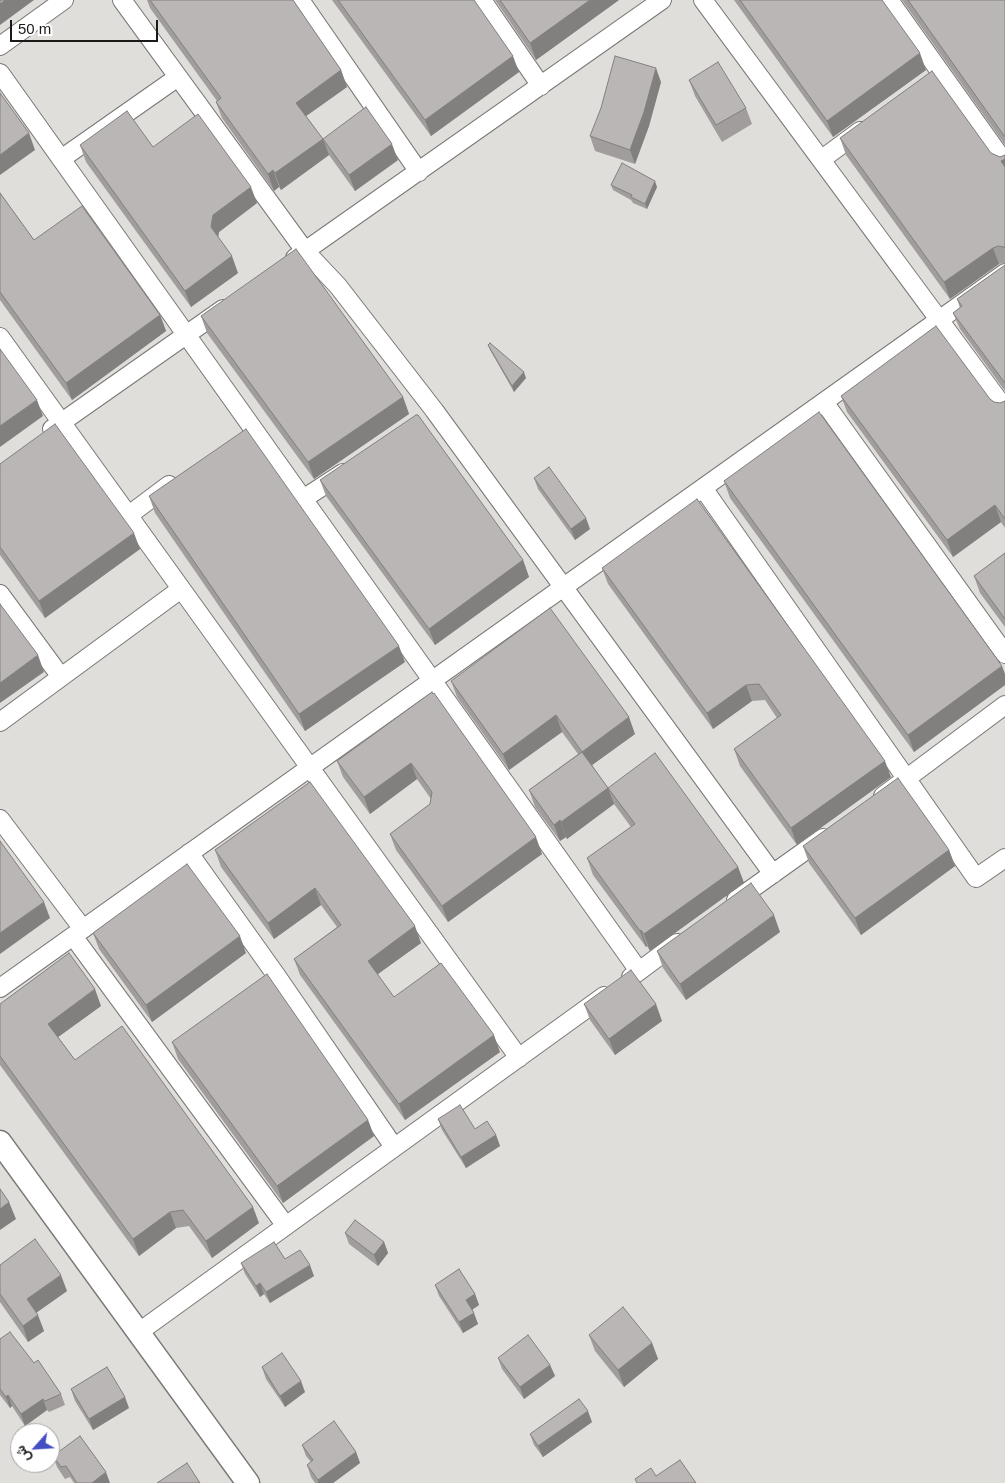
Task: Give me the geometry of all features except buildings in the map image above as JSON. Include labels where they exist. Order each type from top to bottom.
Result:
[{"type":"street","points":[[0,46],[64,0]]},
{"type":"street","points":[[122,0],[305,251],[338,286],[434,410],[773,874]]},
{"type":"street","points":[[300,0],[419,172]]},
{"type":"street","points":[[482,0],[541,86]]},
{"type":"street","points":[[281,268],[662,0]]},
{"type":"street","points":[[703,0],[1005,409]]},
{"type":"street","points":[[889,0],[1005,163]]},
{"type":"street","points":[[926,84],[941,72]]},
{"type":"street","points":[[0,73],[639,971]]},
{"type":"street","points":[[61,159],[178,77]]},
{"type":"street","points":[[822,159],[870,124]]},
{"type":"street","points":[[0,988],[1005,273]]},
{"type":"street","points":[[38,438],[234,301]]},
{"type":"street","points":[[0,337],[519,1058]]},
{"type":"street","points":[[824,402],[1005,654]]},
{"type":"street","points":[[418,422],[434,410]]},
{"type":"street","points":[[236,436],[251,425]]},
{"type":"street","points":[[304,499],[352,466]]},
{"type":"street","points":[[129,514],[182,476]]},
{"type":"street","points":[[703,488],[976,878],[1005,858]]},
{"type":"street","points":[[0,722],[181,589]]},
{"type":"street","points":[[0,594],[61,677]]},
{"type":"street","points":[[867,807],[1005,705]]},
{"type":"street","points":[[0,819],[162,1057],[286,1226]]},
{"type":"street","points":[[726,908],[836,829]]},
{"type":"street","points":[[189,853],[276,975],[394,1147]]},
{"type":"street","points":[[139,1332],[687,936]]},
{"type":"street","points":[[261,986],[276,975]]},
{"type":"street","points":[[162,1057],[178,1046]]},
{"type":"street","points":[[0,1142],[248,1483]]}]
